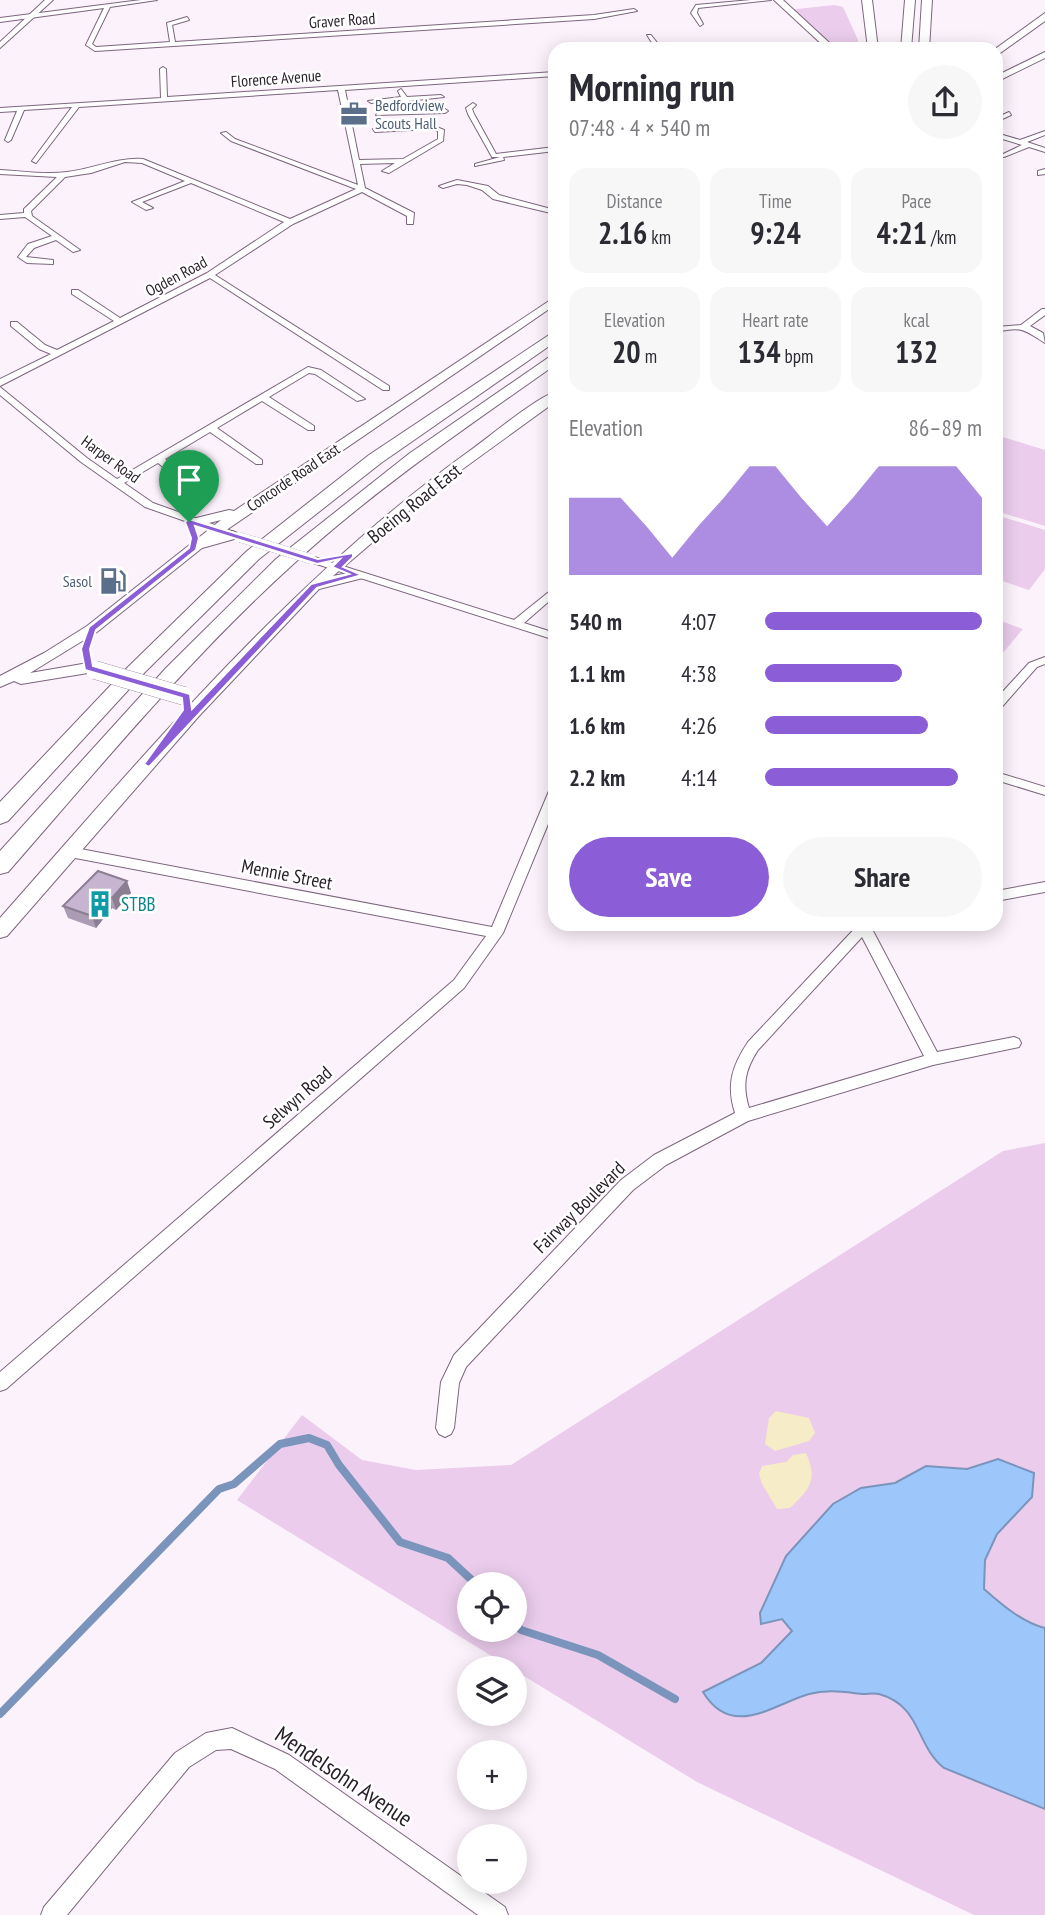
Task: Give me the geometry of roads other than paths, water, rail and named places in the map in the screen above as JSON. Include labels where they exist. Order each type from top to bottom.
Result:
[{"type":"highway","points":[[854,0],[871,42]]},
{"type":"highway","points":[[867,0],[872,42]]},
{"type":"highway","points":[[907,42],[910,0]]},
{"type":"highway","points":[[924,42],[927,0]]},
{"type":"highway","points":[[1003,48],[1045,16]]},
{"type":"highway","points":[[1003,58],[1023,48]]},
{"type":"highway","points":[[0,816],[135,671],[253,555],[375,459],[548,340]]},
{"type":"highway","points":[[0,866],[169,676],[284,563],[399,468],[548,363]]},
{"type":"main road","points":[[0,46],[49,0]]},
{"type":"main road","points":[[778,0],[824,42]]},
{"type":"main road","points":[[1003,76],[1045,55]]},
{"type":"main road","name":"Concorde Road East","points":[[0,683],[92,629],[216,530],[548,305]]},
{"type":"main road","name":"Boeing Road East","points":[[0,931],[218,687],[317,584],[447,475],[548,401]]},
{"type":"main road","points":[[246,509],[236,524],[236,536],[195,547],[191,522],[246,509]]},
{"type":"main road","points":[[350,555],[314,560],[317,584],[358,575]]},
{"type":"main road","points":[[92,629],[86,649],[92,669]]},
{"type":"main road","points":[[0,683],[41,674],[92,669],[186,696],[218,687]]},
{"type":"main road","points":[[149,764],[187,710],[186,696]]},
{"type":"street","points":[[0,20],[154,0]]},
{"type":"street","points":[[701,24],[694,8],[768,0]]},
{"type":"street","points":[[629,2],[636,21]]},
{"type":"street","name":"Graver Road","points":[[108,5],[89,46],[92,48],[101,50],[173,46],[594,17],[634,11]]},
{"type":"street","points":[[173,46],[169,23],[187,19]]},
{"type":"street","points":[[649,36],[654,42]]},
{"type":"street","points":[[163,69],[164,99]]},
{"type":"street","name":"Florence Avenue","points":[[0,110],[548,74]]},
{"type":"street","points":[[398,84],[410,112]]},
{"type":"street","points":[[341,88],[362,189]]},
{"type":"street","points":[[371,102],[441,97]]},
{"type":"street","points":[[473,105],[469,108],[491,155],[503,158]]},
{"type":"street","points":[[36,161],[76,106]]},
{"type":"street","points":[[8,140],[21,109]]},
{"type":"street","points":[[378,114],[445,111]]},
{"type":"street","points":[[1003,117],[1009,114]]},
{"type":"street","points":[[375,130],[439,128],[442,134],[441,140],[386,171]]},
{"type":"street","points":[[225,133],[233,140],[362,189],[411,215],[410,222]]},
{"type":"street","points":[[1003,155],[1045,133]]},
{"type":"street","points":[[1003,137],[1045,150]]},
{"type":"street","points":[[477,166],[495,163],[503,158],[548,150]]},
{"type":"street","points":[[0,172],[63,175],[91,171],[134,159],[290,222]]},
{"type":"street","points":[[357,162],[404,161]]},
{"type":"street","points":[[27,215],[29,208],[63,175]]},
{"type":"street","points":[[149,208],[136,202],[188,182]]},
{"type":"street","points":[[443,186],[457,182],[468,183],[485,188],[496,197],[548,210]]},
{"type":"street","name":"Ogden Road","points":[[0,383],[210,275],[290,222],[362,189]]},
{"type":"street","points":[[501,192],[544,205],[545,209]]},
{"type":"street","points":[[0,217],[27,215],[76,250]]},
{"type":"street","points":[[50,262],[27,261],[22,257],[31,246],[57,237]]},
{"type":"street","points":[[210,275],[386,388]]},
{"type":"street","points":[[75,292],[109,316],[121,321]]},
{"type":"street","points":[[1023,327],[1045,311]]},
{"type":"street","points":[[15,324],[43,347],[57,353]]},
{"type":"street","points":[[1003,328],[1023,327],[1044,336]]},
{"type":"street","points":[[117,482],[311,370],[360,399]]},
{"type":"street","name":"Harper Road","points":[[0,390],[84,460],[158,510],[548,635]]},
{"type":"street","points":[[262,397],[311,428]]},
{"type":"street","points":[[211,428],[259,462]]},
{"type":"street","points":[[159,459],[204,495]]},
{"type":"street","points":[[515,625],[548,596]]},
{"type":"street","points":[[1003,698],[1033,666],[1045,660]]},
{"type":"street","points":[[1003,778],[1045,792]]},
{"type":"street","name":"Selwyn Road","points":[[0,1383],[459,984],[496,933],[548,809]]},
{"type":"street","name":"Mennie Street","points":[[70,852],[496,933]]},
{"type":"street","points":[[1003,895],[1045,887]]},
{"type":"street","points":[[744,1116],[735,1092],[741,1062],[860,931]]},
{"type":"street","points":[[869,931],[933,1059]]},
{"type":"street","name":"Fairway Boulevard","points":[[445,1428],[450,1382],[460,1362],[618,1195],[660,1160],[744,1116],[933,1059],[1014,1043]]},
{"type":"street","name":"Mendelsohn Avenue","points":[[52,1915],[182,1760],[213,1740],[232,1738],[282,1762],[496,1915]]},
{"type":"water","points":[[998,1459],[1034,1473],[1032,1497],[997,1534],[985,1560],[984,1589],[1005,1607],[1045,1628],[1045,1809],[944,1768],[935,1759],[903,1707],[879,1694],[816,1692],[754,1715],[727,1714],[714,1706],[703,1692],[761,1663],[792,1631],[782,1619],[761,1624],[760,1613],[786,1556],[833,1504],[861,1488],[895,1483],[926,1466],[967,1469]]},
{"type":"waterway","points":[[0,1714],[219,1489],[234,1484],[280,1444],[309,1438],[327,1445],[339,1465],[400,1542],[448,1558],[463,1572]]},
{"type":"waterway","points":[[527,1632],[598,1655],[675,1699]]},
{"type":"place","name":"Bedfordview Scouts Hall","points":[[354,114]]},
{"type":"place","name":"Sasol","points":[[113,581]]},
{"type":"place","name":"STBB","points":[[100,904]]}]
